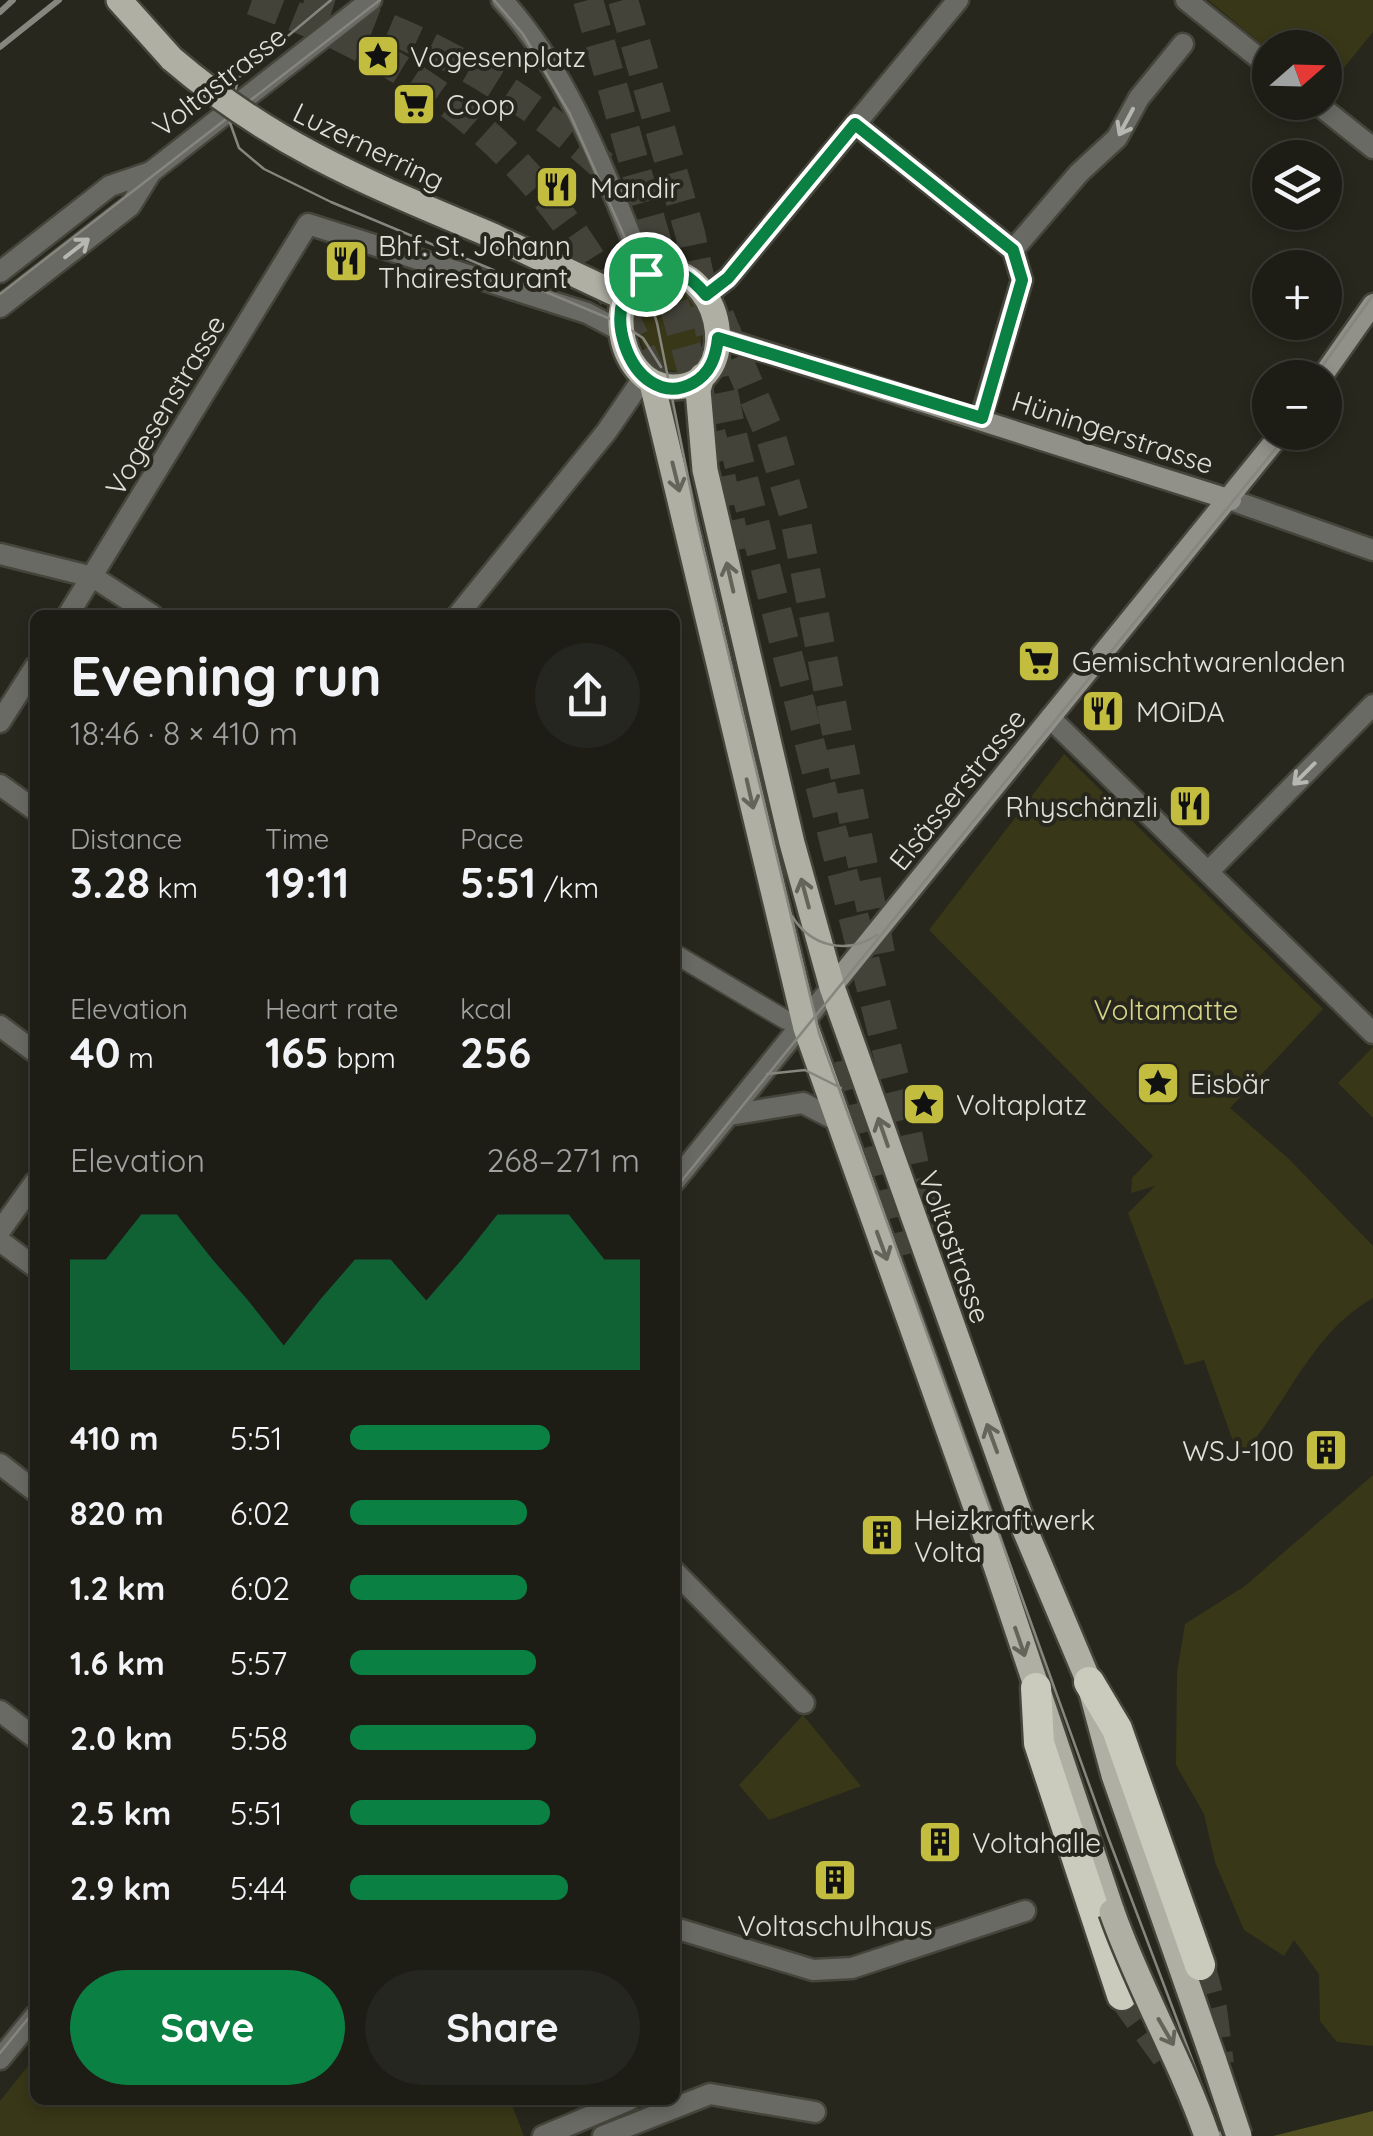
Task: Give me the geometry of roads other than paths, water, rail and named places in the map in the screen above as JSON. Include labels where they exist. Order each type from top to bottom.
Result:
[{"type":"highway","points":[[1089,1682],[1118,1729],[1200,1965]]},
{"type":"highway","points":[[1036,1688],[1039,1743],[1122,1994]]},
{"type":"main road","name":"Luzernerring","points":[[119,0],[172,59],[250,121],[341,172],[493,236],[624,298]]},
{"type":"main road","points":[[648,380],[681,387],[702,376],[715,358],[715,315],[706,295],[679,272],[646,274],[624,298],[621,331],[632,362],[648,380],[804,1022],[983,1527],[1132,1970],[1184,2070],[1207,2136]]},
{"type":"main road","points":[[1334,360],[1373,304]]},
{"type":"main road","name":"Hüningerstrasse","points":[[718,338],[982,418],[1230,500]]},
{"type":"main road","name":"Voltastrasse","points":[[702,376],[698,390],[705,470],[796,856],[832,987],[1026,1530],[1089,1682],[1154,1897],[1240,2136]]},
{"type":"main road","name":"Elsässerstrasse","points":[[832,987],[1268,450]]},
{"type":"street","name":"Voltastrasse","points":[[151,172],[371,0]]},
{"type":"street","points":[[502,0],[528,31],[575,112],[646,274]]},
{"type":"street","points":[[706,295],[728,278],[958,0]]},
{"type":"street","points":[[1186,0],[1252,53]]},
{"type":"street","points":[[1013,250],[1079,173],[1117,138],[1138,98],[1184,44]]},
{"type":"street","points":[[1337,120],[1373,148]]},
{"type":"street","points":[[855,124],[1013,250],[1022,280],[982,418]]},
{"type":"street","points":[[0,272],[110,186],[151,172]]},
{"type":"street","points":[[0,307],[130,206],[151,172]]},
{"type":"street","name":"Vogesenstrasse","points":[[71,610],[308,224],[587,313],[621,331]]},
{"type":"street","points":[[462,610],[648,380]]},
{"type":"street","name":"Hüningerstrasse","points":[[1230,500],[1373,550]]},
{"type":"street","points":[[0,554],[93,577],[144,610]]},
{"type":"street","points":[[0,722],[30,675]]},
{"type":"street","points":[[1208,872],[1373,705]]},
{"type":"street","points":[[1050,718],[1373,1033]]},
{"type":"street","points":[[0,785],[30,806]]},
{"type":"street","points":[[680,957],[786,1020],[804,1022]]},
{"type":"street","name":"Elsässerstrasse","points":[[680,1174],[832,987]]},
{"type":"street","points":[[0,1026],[30,1048]]},
{"type":"street","points":[[729,1115],[803,1103],[836,1120]]},
{"type":"street","points":[[0,1231],[30,1189]]},
{"type":"street","points":[[0,1240],[30,1262]]},
{"type":"street","points":[[0,1464],[30,1487]]},
{"type":"street","points":[[680,1577],[804,1703]]},
{"type":"street","points":[[4,1722],[30,1735]]},
{"type":"street","points":[[680,1930],[813,1970],[852,1968],[1025,1911]]},
{"type":"street","points":[[0,2059],[30,2022]]},
{"type":"street","points":[[603,2136],[710,2094],[815,2112]]},
{"type":"street","points":[[543,2136],[617,2105]]},
{"type":"tunnel","points":[[252,0],[325,30],[391,64],[449,103],[502,148],[548,200],[589,257],[626,321],[659,393]]},
{"type":"tunnel","points":[[304,0],[389,29],[468,67],[542,115],[611,173]]},
{"type":"tunnel","points":[[588,0],[714,446],[738,560]]},
{"type":"tunnel","points":[[623,0],[690,233],[731,431],[901,1105],[930,1240]]},
{"type":"tunnel","points":[[719,316],[771,437],[795,518],[881,958]]},
{"type":"tunnel","points":[[737,688],[780,844],[794,873]]},
{"type":"tunnel","points":[[849,1059],[896,1257]]},
{"type":"tunnel","points":[[1200,1965],[1212,2009],[1219,2064]]},
{"type":"tunnel","points":[[1122,1995],[1167,2057]]},
{"type":"tram line","points":[[331,0],[239,77],[228,117],[239,148],[264,169],[331,202],[620,323],[643,338],[661,367]]},
{"type":"tram line","points":[[0,294],[380,0]]},
{"type":"tram line","points":[[494,0],[523,34],[570,114],[642,276],[657,323],[697,522],[819,1033],[1108,1837],[1221,2136]]},
{"type":"tram line","points":[[1327,360],[1373,295]]},
{"type":"tram line","points":[[680,1183],[1274,450]]},
{"type":"tram line","points":[[792,916],[809,935],[830,945],[854,945],[877,935]]},
{"type":"tram line","points":[[767,1074],[805,1070],[841,1088]]},
{"type":"tram line","points":[[0,2053],[30,2016]]},
{"type":"railway","points":[[0,12],[13,0]]},
{"type":"railway","points":[[0,47],[59,0]]},
{"type":"place","name":"Vogesenplatz","points":[[378,56]]},
{"type":"place","name":"Coop","points":[[414,104]]},
{"type":"place","name":"Mandir","points":[[557,187]]},
{"type":"place","name":"Bhf. St. Johann Thairestaurant","points":[[346,261]]},
{"type":"place","name":"Gemischtwarenladen","points":[[1039,661]]},
{"type":"place","name":"MOiDA","points":[[1103,711]]},
{"type":"place","name":"Rhyschänzli","points":[[1190,806]]},
{"type":"place","name":"Eisbär","points":[[1158,1083]]},
{"type":"place","name":"Voltaplatz","points":[[924,1104]]},
{"type":"place","name":"WSJ-100","points":[[1326,1450]]},
{"type":"place","name":"Heizkraftwerk Volta","points":[[882,1535]]},
{"type":"place","name":"Voltahalle","points":[[940,1842]]},
{"type":"place","name":"Voltaschulhaus","points":[[835,1880]]},
{"type":"park label","name":"Voltamatte","points":[[1166,1009]]}]
